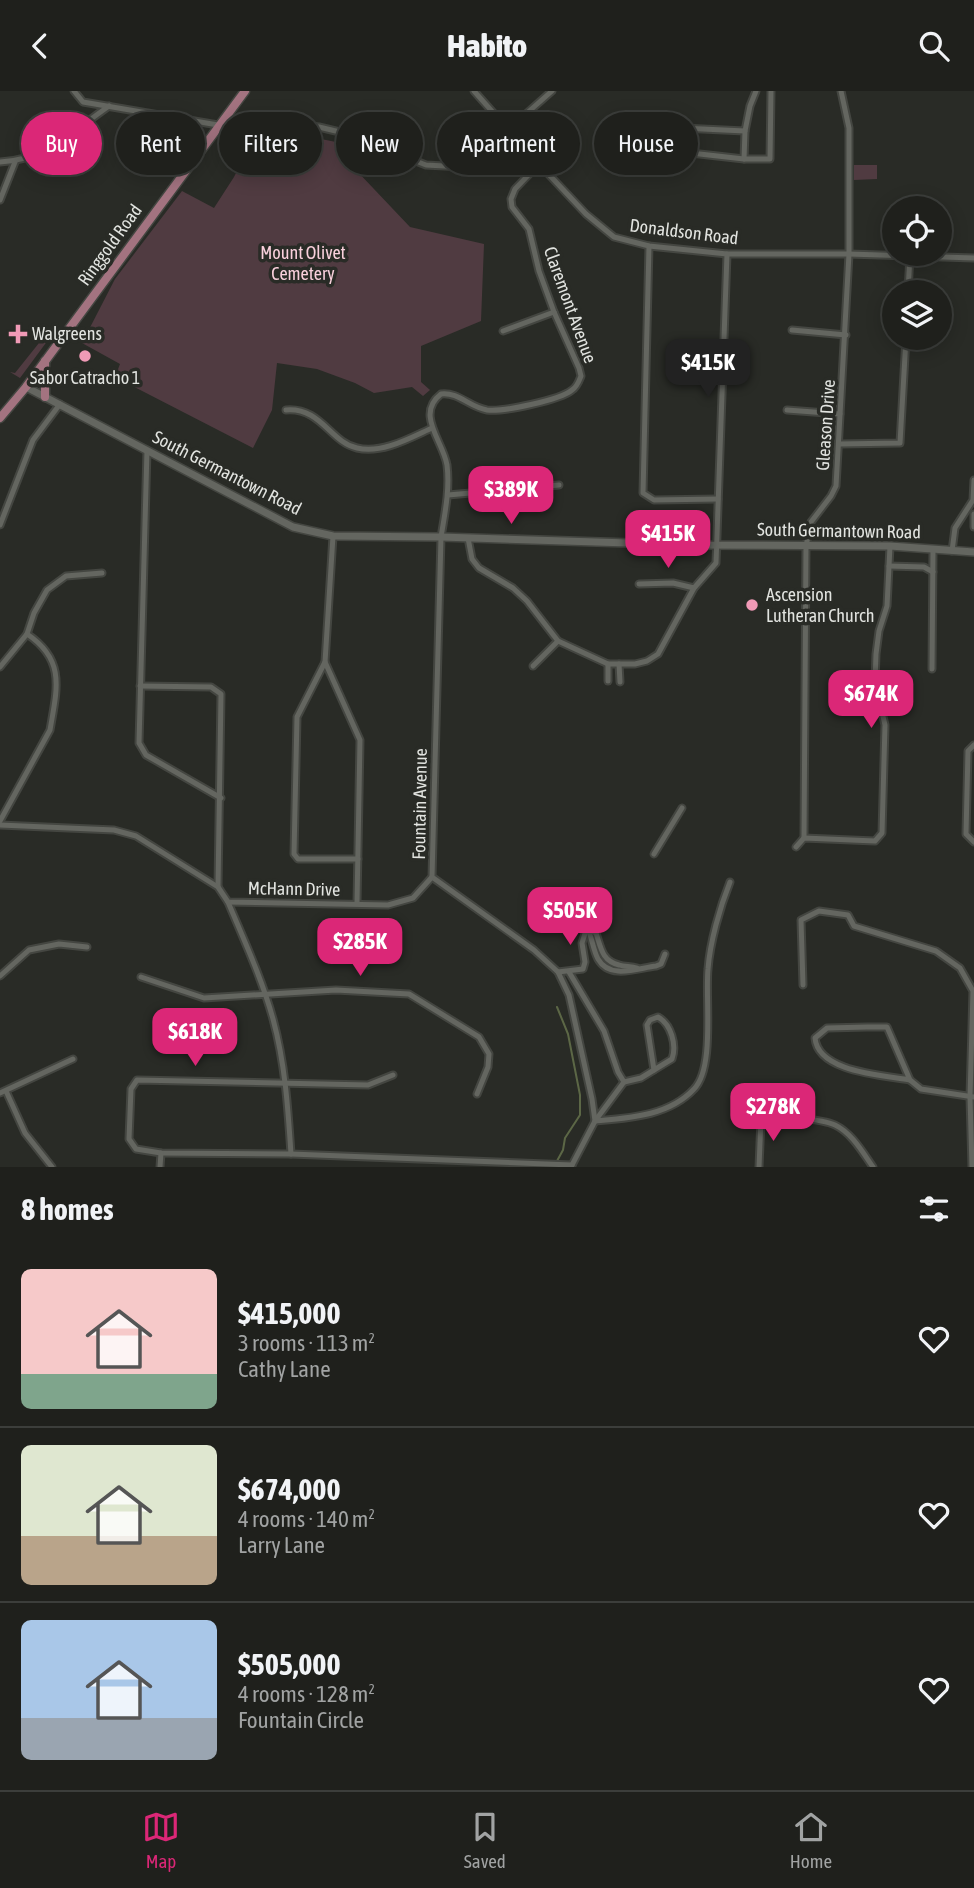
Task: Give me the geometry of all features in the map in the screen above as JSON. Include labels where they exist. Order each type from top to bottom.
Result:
[{"type":"main road","name":"Ringgold Road","points":[[0,418],[26,387],[245,91]]},
{"type":"main road","points":[[45,360],[45,397]]},
{"type":"main road","name":"South Germantown Road","points":[[26,387],[293,527],[333,536],[693,545],[890,546],[974,552]]},
{"type":"street","points":[[74,91],[83,102],[218,125],[289,124],[319,127],[426,165],[437,166]]},
{"type":"street","name":"Donaldson Road","points":[[474,91],[493,112]]},
{"type":"street","points":[[528,112],[552,91]]},
{"type":"street","points":[[744,159],[750,106],[756,91]]},
{"type":"street","points":[[698,154],[770,159],[771,91]]},
{"type":"street","name":"Gleason Drive","points":[[804,838],[806,546],[811,523],[835,487],[846,335],[849,128],[841,91]]},
{"type":"street","points":[[0,162],[15,162],[36,155],[109,107]]},
{"type":"street","points":[[698,129],[746,131]]},
{"type":"street","points":[[0,200],[15,162]]},
{"type":"street","name":"Claremont Avenue","points":[[432,428],[432,404],[441,394],[456,395],[475,407],[489,410],[540,402],[571,391],[581,376],[539,271],[529,229],[512,207],[511,199],[515,190],[529,175]]},
{"type":"street","name":"Donaldson Road","points":[[549,175],[586,214],[614,237],[649,246],[727,254],[882,255]]},
{"type":"street","points":[[649,246],[643,493],[654,501],[718,499]]},
{"type":"street","points":[[468,538],[472,559],[479,568],[513,587],[558,641],[608,664],[647,661],[658,654],[694,588],[716,563],[727,254]]},
{"type":"street","name":"Donaldson Road","points":[[952,257],[974,258]]},
{"type":"street","points":[[503,331],[554,312]]},
{"type":"street","points":[[792,330],[846,335]]},
{"type":"street","points":[[839,444],[900,443],[905,350]]},
{"type":"street","points":[[0,525],[33,440],[60,404]]},
{"type":"street","points":[[286,410],[308,413],[358,449],[386,447],[432,428],[447,463],[447,495],[441,537]]},
{"type":"street","points":[[787,410],[840,414]]},
{"type":"street","points":[[147,450],[139,743],[146,755],[221,798]]},
{"type":"street","points":[[952,551],[955,528],[973,503],[974,480]]},
{"type":"street","points":[[447,495],[559,485]]},
{"type":"street","points":[[974,514],[974,527]]},
{"type":"street","points":[[333,536],[325,662],[297,717],[294,854],[298,859],[358,859]]},
{"type":"street","name":"Fountain Avenue","points":[[441,537],[432,877],[534,950],[558,972],[569,995],[593,1099],[595,1121]]},
{"type":"street","points":[[796,847],[804,838],[875,841],[882,833],[884,725],[875,682],[879,631],[887,606],[890,546]]},
{"type":"street","points":[[932,669],[933,550]]},
{"type":"street","points":[[889,566],[924,567],[933,572]]},
{"type":"street","points":[[0,667],[27,634],[34,613],[47,590],[66,576],[102,573]]},
{"type":"street","points":[[639,584],[673,583],[694,588]]},
{"type":"street","points":[[0,823],[50,730],[53,714],[56,682],[53,660],[42,643],[27,634]]},
{"type":"street","points":[[533,666],[558,641]]},
{"type":"street","points":[[325,662],[360,740],[357,903]]},
{"type":"street","points":[[608,664],[608,681]]},
{"type":"street","points":[[619,664],[620,682]]},
{"type":"street","points":[[140,686],[211,687],[221,694],[219,887]]},
{"type":"street","points":[[974,744],[968,751],[966,834],[974,842]]},
{"type":"street","points":[[654,854],[682,808]]},
{"type":"street","name":"McHann Drive","points":[[0,823],[114,830],[136,836],[219,887],[228,902],[388,905],[413,898],[432,877]]},
{"type":"street","points":[[595,1121],[632,1118],[659,1111],[696,1088],[702,1075],[708,1029],[708,968],[730,881]]},
{"type":"street","points":[[228,902],[266,994],[286,1083],[291,1154]]},
{"type":"street","points":[[803,985],[801,921],[819,911],[849,915],[854,926],[936,951],[960,968],[974,991],[972,1167]]},
{"type":"street","points":[[558,972],[580,970],[584,965],[582,943],[587,927],[597,957],[604,965],[623,972],[661,964],[665,954]]},
{"type":"street","points":[[0,976],[29,950],[59,944],[87,947]]},
{"type":"street","points":[[569,972],[604,1031],[624,1082]]},
{"type":"street","points":[[141,977],[204,998],[336,990],[409,994],[479,1037],[489,1054],[488,1067],[477,1094]]},
{"type":"street","points":[[393,1075],[368,1086],[137,1080],[131,1089],[129,1139],[136,1149],[161,1153],[291,1154],[572,1166],[595,1121],[624,1082],[641,1078],[672,1059],[674,1054],[671,1033],[666,1023],[658,1017],[646,1025],[654,1070]]},
{"type":"street","points":[[910,1080],[840,1066],[816,1048],[815,1038],[827,1028],[887,1027],[910,1080],[921,1089],[972,1097]]},
{"type":"street","points":[[52,1167],[25,1133],[3,1092],[73,1059]]},
{"type":"street","points":[[759,1167],[762,1116],[779,1115],[835,1125],[853,1139],[873,1167]]},
{"type":"street","points":[[160,1167],[161,1153]]},
{"type":"green space","name":"Mount Olivet Cemetery","points":[[322,139],[336,142],[336,175],[361,175],[410,227],[484,244],[481,321],[421,346],[421,382],[430,390],[423,396],[412,387],[374,393],[317,369],[277,363],[272,410],[253,448],[115,377],[120,364],[82,343],[115,279],[182,191],[214,208],[234,177],[322,175]]},
{"type":"green space","points":[[854,165],[877,165],[877,179],[854,180]]},
{"type":"green space","points":[[47,330],[51,336],[20,378],[10,372],[15,373]]},
{"type":"waterway","points":[[557,1007],[568,1034],[580,1095],[580,1115],[565,1138],[557,1161]]},
{"type":"place","name":"Walgreens","points":[[18,334]]},
{"type":"place","name":"Sabor Catracho 1","points":[[85,356]]},
{"type":"place","name":"Ascension Lutheran Church","points":[[752,605]]}]
